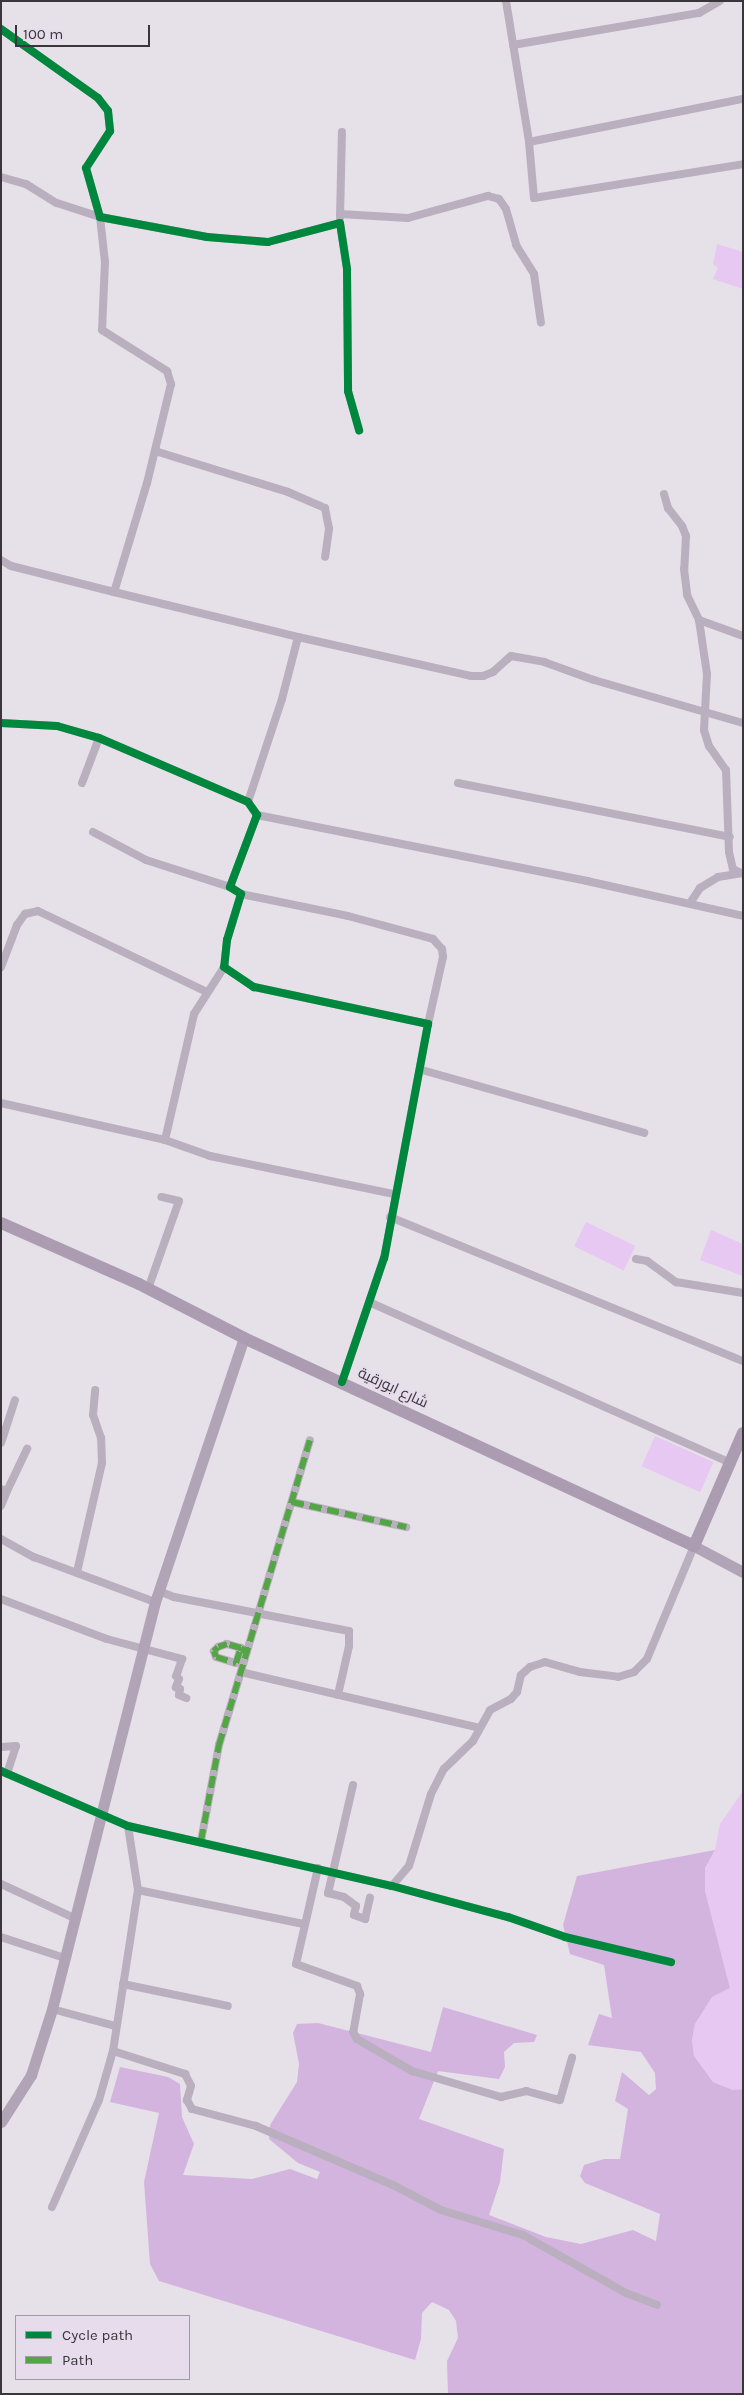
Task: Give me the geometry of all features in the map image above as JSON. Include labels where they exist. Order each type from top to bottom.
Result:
[{"type":"main road","name":"شارع ابورقية","points":[[1,1224],[148,1288],[244,1338],[694,1546],[743,1572]]},
{"type":"main road","points":[[1,2122],[30,2074],[52,2009],[99,1815],[155,1602],[244,1338]]},
{"type":"main road","points":[[694,1546],[743,1433]]},
{"type":"street","points":[[506,1],[529,142],[534,198],[743,164]]},
{"type":"street","points":[[513,45],[699,13],[720,1]]},
{"type":"street","points":[[1,28],[98,98],[108,111],[110,131],[86,168],[100,217],[105,262],[102,330],[167,371],[171,377],[155,451],[114,592]]},
{"type":"street","points":[[529,142],[743,99]]},
{"type":"street","points":[[342,132],[340,223],[347,269],[348,391],[359,430]]},
{"type":"street","points":[[1,177],[26,184],[57,203],[100,217],[208,236],[268,242],[340,223]]},
{"type":"street","points":[[340,214],[408,218],[488,196],[499,199],[506,209],[516,245],[534,274],[541,323]]},
{"type":"street","points":[[155,451],[288,492],[325,508],[329,529],[325,557]]},
{"type":"street","points":[[664,494],[668,508],[682,526],[686,536],[684,570],[687,595],[699,620],[707,682],[704,714],[709,746],[726,770],[730,860],[741,874]]},
{"type":"street","points":[[1,560],[11,566],[114,592],[298,637],[471,676],[483,676],[493,672],[511,656],[544,662],[704,714],[743,723]]},
{"type":"street","points":[[699,620],[743,636]]},
{"type":"street","points":[[248,802],[282,699],[298,637]]},
{"type":"street","points":[[1,723],[57,726],[99,738],[248,802],[258,815],[743,916]]},
{"type":"street","points":[[82,783],[99,738]]},
{"type":"street","points":[[458,783],[730,836]]},
{"type":"street","points":[[230,887],[258,815]]},
{"type":"street","points":[[93,832],[146,860],[230,887],[241,894],[348,916],[439,943],[443,957],[428,1024],[422,1070],[394,1194],[384,1258],[342,1382]]},
{"type":"street","points":[[690,904],[700,888],[718,877],[741,874]]},
{"type":"street","points":[[165,1140],[194,1014],[207,992],[220,978],[224,967],[227,940],[241,894]]},
{"type":"street","points":[[1,967],[17,925],[32,910],[207,992]]},
{"type":"street","points":[[224,967],[254,987],[428,1024]]},
{"type":"street","points":[[422,1070],[644,1133]]},
{"type":"street","points":[[1,1102],[165,1140],[210,1156],[394,1194]]},
{"type":"street","points":[[148,1288],[179,1202],[161,1197]]},
{"type":"street","points":[[390,1217],[743,1361]]},
{"type":"street","points":[[636,1259],[647,1261],[676,1282],[743,1293]]},
{"type":"street","points":[[369,1302],[730,1463]]},
{"type":"street","points":[[77,1572],[102,1463],[101,1438],[93,1415],[94,1390]]},
{"type":"street","points":[[1,1443],[15,1400]]},
{"type":"street","points":[[201,1841],[219,1745],[241,1672],[244,1650],[259,1613],[310,1440]]},
{"type":"street","points":[[1,1506],[4,1490],[28,1449]]},
{"type":"street","points":[[292,1502],[406,1527]]},
{"type":"street","points":[[1,1539],[34,1557],[155,1602]]},
{"type":"street","points":[[392,1886],[409,1866],[431,1794],[444,1769],[473,1741],[490,1710],[517,1692],[521,1675],[530,1667],[546,1662],[580,1672],[618,1677],[634,1672],[647,1659],[694,1546]]},
{"type":"street","points":[[159,1591],[174,1597],[349,1631],[349,1646],[338,1695]]},
{"type":"street","points":[[1,1599],[107,1639],[182,1659],[176,1676],[179,1679],[176,1686],[180,1689],[179,1695],[186,1698]]},
{"type":"street","points":[[241,1672],[480,1728]]},
{"type":"street","points":[[1,1748],[16,1746],[4,1773],[128,1826],[333,1871],[508,1917],[565,1937],[671,1962]]},
{"type":"street","points":[[352,1785],[328,1893],[344,1897],[356,1906],[354,1915],[365,1919],[370,1898]]},
{"type":"street","points":[[52,2207],[99,2100],[113,2052],[138,1890],[128,1826]]},
{"type":"street","points":[[318,1868],[296,1964],[357,1986],[360,1994],[354,2036],[412,2071],[501,2097],[526,2091],[560,2100],[572,2058]]},
{"type":"street","points":[[1,1884],[74,1918]]},
{"type":"street","points":[[138,1890],[304,1924]]},
{"type":"street","points":[[1,1937],[64,1958]]},
{"type":"street","points":[[123,1984],[228,2006]]},
{"type":"street","points":[[52,2009],[116,2026]]},
{"type":"street","points":[[113,2052],[185,2074],[191,2086],[187,2100],[192,2109],[256,2126],[395,2186],[441,2210],[523,2235],[558,2252],[626,2293],[656,2305]]},
{"type":"shaded area","points":[[717,244],[743,252],[743,289],[713,279],[718,268],[713,264]]},
{"type":"shaded area","points":[[586,1222],[635,1246],[624,1270],[574,1246]]},
{"type":"shaded area","points":[[711,1230],[743,1244],[743,1276],[700,1260]]},
{"type":"shaded area","points":[[655,1436],[713,1462],[700,1492],[642,1466]]},
{"type":"shaded area","points":[[743,1791],[743,2089],[733,2090],[713,2082],[694,2056],[692,2040],[695,2024],[712,1997],[730,1988],[705,1891],[705,1868],[715,1850],[720,1824]]},
{"type":"shaded area","points":[[715,1850],[705,1868],[705,1891],[730,1988],[712,1997],[695,2024],[692,2040],[694,2056],[713,2082],[733,2090],[743,2089],[743,2394],[448,2394],[447,2361],[458,2338],[456,2321],[449,2310],[432,2302],[422,2313],[421,2339],[415,2360],[159,2281],[150,2264],[144,2182],[159,2113],[110,2102],[120,2067],[168,2077],[180,2084],[182,2117],[194,2144],[183,2175],[252,2179],[290,2169],[317,2179],[320,2172],[298,2163],[269,2139],[270,2125],[297,2082],[299,2064],[293,2033],[297,2024],[318,2023],[431,2052],[443,2007],[537,2035],[534,2042],[514,2043],[504,2052],[505,2067],[499,2079],[438,2071],[419,2119],[504,2149],[500,2182],[489,2215],[546,2237],[581,2244],[633,2230],[656,2241],[660,2214],[585,2183],[580,2176],[584,2165],[604,2159],[620,2159],[628,2109],[615,2101],[622,2072],[649,2095],[656,2089],[655,2073],[641,2052],[588,2045],[599,2014],[612,2018],[604,1965],[570,1954],[563,1925],[577,1876]]},
{"type":"marked path","points":[[201,1841],[219,1745],[310,1440]]},
{"type":"marked path","points":[[292,1502],[406,1527]]},
{"type":"marked path","points":[[241,1648],[227,1644],[218,1647],[214,1651],[216,1657],[236,1663],[241,1648],[247,1652]]},
{"type":"cycle path","points":[[1,29],[98,98],[108,111],[110,131],[86,168],[100,217],[207,237],[268,242],[340,223],[347,269],[348,391],[359,430]]},
{"type":"cycle path","points":[[1,723],[57,726],[99,738],[248,802],[257,815],[230,887],[241,894],[227,940],[224,967],[254,987],[428,1024],[384,1258],[342,1382]]},
{"type":"cycle path","points":[[1,1771],[128,1826],[392,1886],[508,1917],[565,1937],[671,1962]]}]
